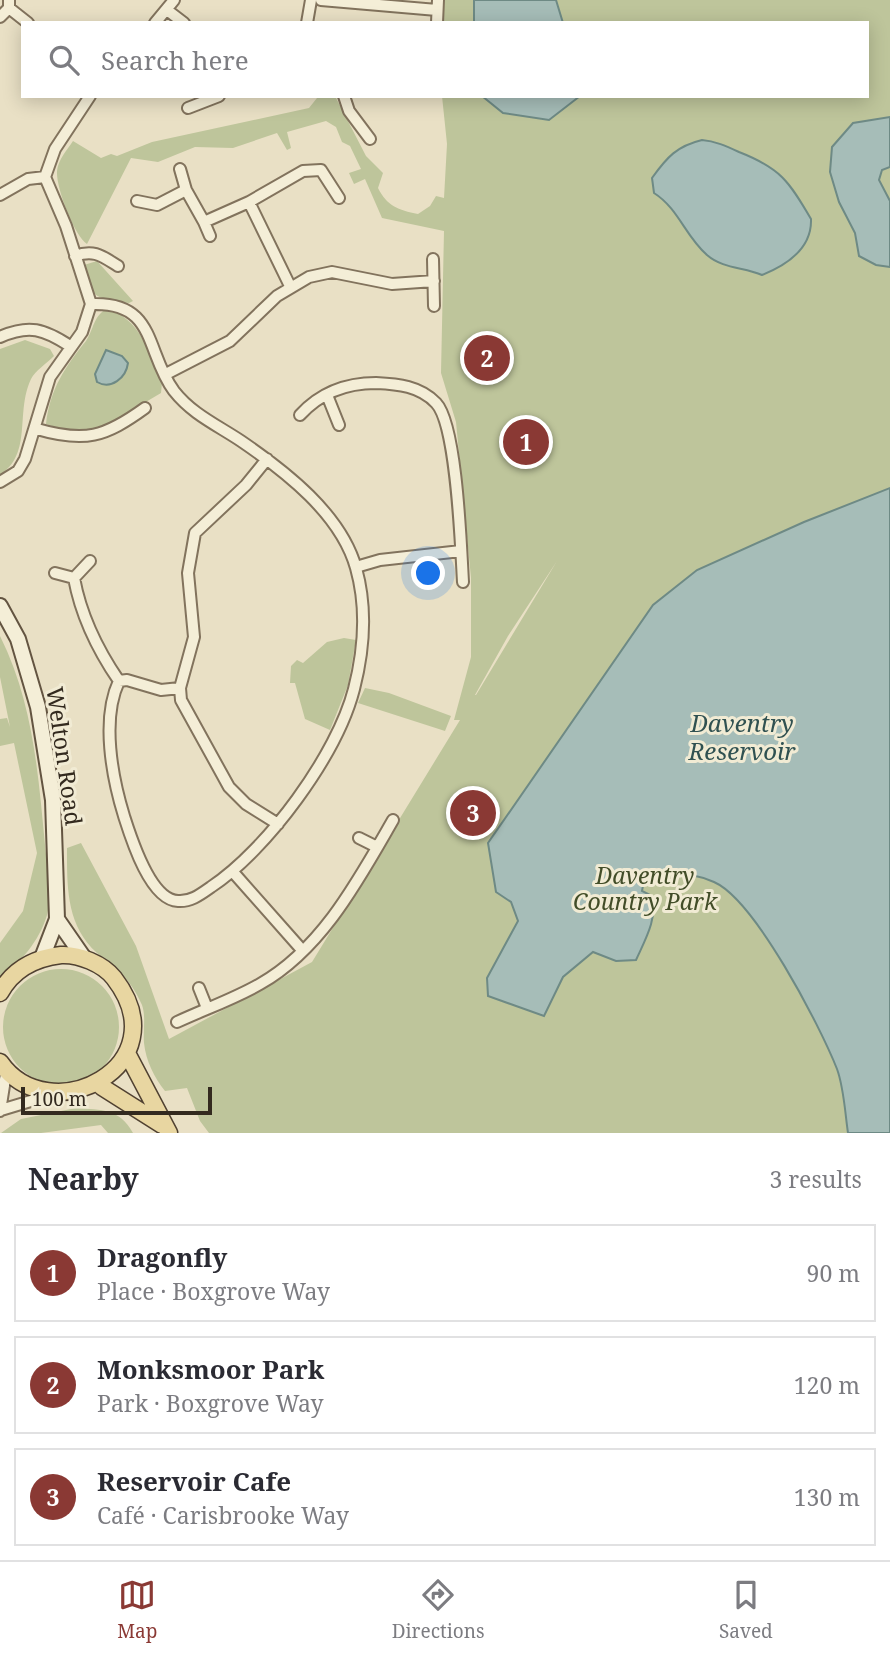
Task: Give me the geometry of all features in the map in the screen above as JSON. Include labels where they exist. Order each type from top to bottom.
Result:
[{"type":"main road","points":[[2,986],[19,969],[42,958],[65,955],[84,958],[109,972],[127,995],[134,1023],[128,1055],[121,1068],[102,1087],[69,1099],[44,1097],[22,1087],[3,1067]]},
{"type":"main road","points":[[128,1055],[166,1129]]},
{"type":"main road","points":[[102,1087],[166,1129]]},
{"type":"street","points":[[157,21],[174,0]]},
{"type":"street","points":[[307,21],[311,0]]},
{"type":"street","points":[[321,0],[438,5]]},
{"type":"street","points":[[0,17],[9,4],[26,21]]},
{"type":"street","points":[[167,10],[181,21]]},
{"type":"street","points":[[0,482],[18,471],[37,429],[39,405],[50,377],[82,332],[91,304],[45,177],[55,149],[89,98]]},
{"type":"street","points":[[188,107],[213,98]]},
{"type":"street","points":[[345,98],[349,111],[370,139]]},
{"type":"street","points":[[180,169],[186,190],[210,236]]},
{"type":"street","points":[[204,222],[249,202],[303,172],[321,170],[338,198]]},
{"type":"street","points":[[0,195],[28,179],[45,177]]},
{"type":"street","points":[[137,201],[157,205],[186,190]]},
{"type":"street","points":[[249,202],[290,286]]},
{"type":"street","points":[[75,256],[87,252],[98,253],[118,267]]},
{"type":"street","points":[[433,259],[434,306]]},
{"type":"street","points":[[166,374],[230,341],[290,286],[309,277],[332,272],[365,276],[392,284],[434,281]]},
{"type":"street","points":[[91,304],[120,306],[132,313],[144,325],[172,388],[188,406],[267,459],[316,504],[348,546],[356,567],[363,610],[363,635],[353,692],[327,751],[262,844],[233,872],[191,900],[178,902],[162,895],[151,880],[130,835],[119,792],[111,735],[112,696],[119,681]]},
{"type":"street","points":[[0,337],[18,329],[32,328],[47,331],[70,346]]},
{"type":"street","points":[[300,415],[312,401],[344,386],[396,384],[416,389],[436,403],[446,421],[463,582]]},
{"type":"street","points":[[327,396],[339,425]]},
{"type":"street","points":[[37,429],[62,437],[100,435],[115,430],[145,408]]},
{"type":"street","points":[[267,459],[246,485],[195,533],[188,573],[194,637],[180,688],[181,700],[229,787],[246,804],[278,824]]},
{"type":"street","points":[[356,567],[380,560],[461,551]]},
{"type":"street","points":[[74,578],[90,561]]},
{"type":"street","points":[[55,573],[74,578]]},
{"type":"street","points":[[74,578],[79,605],[101,654],[119,681]]},
{"type":"street","name":"Welton Road","points":[[0,606],[18,639],[38,707],[53,800],[57,919],[42,958]]},
{"type":"street","points":[[119,681],[127,680],[161,690],[180,688]]},
{"type":"street","points":[[177,1022],[262,983],[302,950],[330,919],[393,820]]},
{"type":"street","points":[[359,838],[377,847]]},
{"type":"street","points":[[233,872],[302,950]]},
{"type":"street","points":[[57,919],[84,958]]},
{"type":"street","points":[[198,988],[207,1008]]},
{"type":"street","points":[[3,1067],[0,1110],[44,1097]]},
{"type":"green space","name":"Daventry Country Park","points":[[444,0],[890,0],[890,1133],[209,1133],[200,1121],[187,1088],[165,1091],[157,1080],[145,1050],[142,1005],[133,988],[97,953],[79,930],[70,905],[67,848],[81,843],[136,946],[169,1039],[312,962],[460,720],[454,720],[471,657],[471,578],[456,422],[441,373],[444,231],[382,218],[365,179],[354,184],[349,173],[361,169],[350,146],[342,142],[336,127],[326,121],[287,132],[291,148],[287,150],[277,133],[233,148],[195,147],[158,162],[131,158],[87,244],[77,231],[63,199],[57,179],[59,163],[73,141],[101,158],[111,154],[117,156],[152,142],[309,108],[317,98],[336,98],[366,156],[383,173],[378,188],[381,194],[394,206],[418,214],[430,206],[436,196],[444,198],[447,144],[442,98],[869,98],[869,21],[443,21]],"holes":[[[557,561],[476,695],[508,636]]]},
{"type":"green space","points":[[97,261],[133,301],[129,303],[101,298],[93,291],[84,265]]},
{"type":"green space","points":[[106,309],[128,320],[136,328],[162,383],[161,393],[120,420],[96,430],[82,431],[46,424],[51,400],[60,379]]},
{"type":"green space","points":[[25,340],[50,349],[54,356],[31,379],[26,392],[17,456],[0,475],[0,349]]},
{"type":"green space","points":[[0,636],[20,686],[27,712],[40,791],[50,889],[49,907],[39,934],[22,958],[0,979],[0,943],[23,911],[37,853],[14,743],[0,746],[0,719],[7,718],[10,727],[0,677]]},
{"type":"green space","points":[[344,638],[356,640],[348,685],[330,730],[305,719],[295,683],[290,683],[291,666],[297,660],[303,663],[327,642]]},
{"type":"green space","points":[[365,688],[389,693],[451,716],[445,731],[358,703]]},
{"type":"green space","points":[[61,969],[83,973],[102,986],[115,1005],[119,1027],[115,1049],[102,1068],[83,1081],[61,1085],[39,1081],[20,1068],[7,1049],[3,1027],[7,1005],[20,986],[39,973]]},
{"type":"green space","points":[[76,1108],[102,1110],[116,1115],[133,1133],[108,1133],[101,1125],[41,1133],[1,1133],[21,1119]]},
{"type":"water","points":[[474,0],[556,0],[562,21],[474,21]]},
{"type":"water","points":[[484,98],[577,98],[549,120],[503,113]]},
{"type":"water","points":[[890,117],[890,167],[882,170],[879,180],[890,201],[890,267],[876,265],[859,256],[855,233],[839,202],[830,172],[832,147],[853,123]]},
{"type":"water","points":[[702,140],[753,158],[774,170],[789,185],[811,219],[803,247],[789,261],[762,275],[713,260],[699,248],[663,199],[654,193],[652,178],[663,164],[679,149]]},
{"type":"water","points":[[106,350],[122,356],[128,363],[121,378],[107,385],[97,382],[95,374]]},
{"type":"water","name":"Daventry Reservoir","points":[[890,488],[890,1133],[848,1133],[837,1069],[801,996],[748,913],[730,893],[706,879],[680,874],[645,875],[642,891],[652,896],[653,912],[650,929],[636,960],[616,961],[593,952],[563,977],[544,1016],[488,996],[487,978],[518,921],[511,902],[496,892],[488,843],[653,605],[697,570],[804,522]]},
{"type":"place","name":"Monksmoor Park","points":[[487,358]]},
{"type":"place","name":"Dragonfly","points":[[526,442]]},
{"type":"place","name":"Reservoir Cafe","points":[[473,813]]}]
